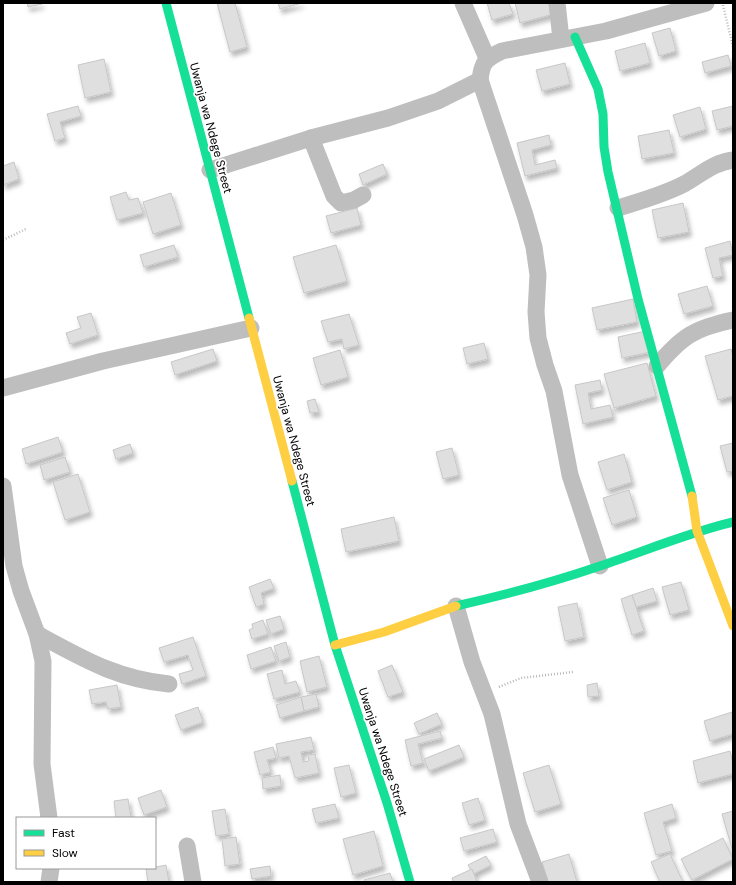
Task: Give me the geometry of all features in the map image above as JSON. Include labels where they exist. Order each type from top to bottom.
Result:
[{"type":"street","name":"Uwanja wa Ndege Street","points":[[166,3],[334,645],[387,803],[410,882]]},
{"type":"street","points":[[463,3],[487,58]]},
{"type":"street","points":[[557,3],[568,38],[598,89],[603,114],[604,146],[608,172],[618,208],[638,299],[691,490],[697,531],[733,626]]},
{"type":"street","points":[[600,566],[570,475],[554,391],[538,338],[536,312],[538,275],[534,247],[525,215],[480,80],[481,69],[487,58],[502,51],[656,18],[706,3]]},
{"type":"street","points":[[210,170],[311,138],[388,118],[438,101],[480,80]]},
{"type":"street","points":[[311,138],[334,196],[341,203],[354,200],[362,195]]},
{"type":"street","points":[[618,208],[654,197],[684,184],[704,169],[724,161],[733,160]]},
{"type":"street","points":[[657,366],[674,345],[692,332],[712,324],[733,320]]},
{"type":"street","points":[[3,388],[103,361],[251,328]]},
{"type":"street","points":[[3,486],[14,566],[21,591],[37,634],[43,661],[42,764],[49,817]]},
{"type":"street","points":[[334,645],[384,632],[456,606],[509,594],[600,566],[697,531],[733,522]]},
{"type":"street","points":[[456,606],[472,662],[486,697],[518,824],[540,882]]},
{"type":"street","points":[[37,634],[108,671],[135,680],[169,684]]},
{"type":"street","points":[[187,846],[192,882]]},
{"type":"street","points":[[49,882],[51,869]]},
{"type":"path","points":[[722,3],[733,47]]},
{"type":"path","points":[[3,240],[26,229]]},
{"type":"path","points":[[486,697],[504,684],[521,678],[573,672]]},
{"type":"building","points":[[27,3],[42,3],[42,4],[28,7]]},
{"type":"building","points":[[217,3],[235,3],[247,47],[230,52]]},
{"type":"building","points":[[278,3],[302,3],[280,9]]},
{"type":"building","points":[[487,3],[509,3],[513,14],[492,20]]},
{"type":"building","points":[[515,3],[551,3],[554,14],[520,23]]},
{"type":"building","points":[[670,28],[676,51],[659,56],[652,33]]},
{"type":"building","points":[[645,43],[650,63],[620,71],[615,51]]},
{"type":"building","points":[[728,55],[731,66],[705,73],[702,62]]},
{"type":"building","points":[[104,59],[111,92],[85,98],[78,65]]},
{"type":"building","points":[[565,63],[570,84],[542,91],[536,70]]},
{"type":"building","points":[[78,106],[81,116],[60,122],[65,138],[55,141],[47,114]]},
{"type":"building","points":[[733,106],[733,126],[717,130],[712,111]]},
{"type":"building","points":[[700,107],[706,129],[680,137],[673,115]]},
{"type":"building","points":[[669,130],[674,153],[642,159],[638,136]]},
{"type":"building","points":[[549,135],[551,145],[532,150],[535,165],[555,160],[557,168],[525,176],[517,143]]},
{"type":"building","points":[[14,162],[19,179],[3,185],[3,166]]},
{"type":"building","points":[[383,164],[387,174],[363,185],[359,174]]},
{"type":"building","points":[[126,192],[129,200],[138,198],[143,213],[117,220],[110,197]]},
{"type":"building","points":[[171,193],[181,225],[153,234],[143,202]]},
{"type":"building","points":[[683,203],[689,232],[658,238],[652,210]]},
{"type":"building","points":[[357,208],[361,225],[331,233],[326,216]]},
{"type":"building","points":[[730,241],[733,255],[719,258],[723,276],[713,278],[705,248]]},
{"type":"building","points":[[174,245],[178,257],[144,267],[140,255]]},
{"type":"building","points":[[336,245],[347,281],[304,293],[293,257]]},
{"type":"building","points":[[707,286],[713,306],[684,314],[678,294]]},
{"type":"building","points":[[633,299],[637,322],[597,330],[592,308]]},
{"type":"building","points":[[91,313],[98,335],[70,344],[66,333],[81,328],[77,317]]},
{"type":"building","points":[[349,314],[359,345],[344,349],[342,339],[328,342],[321,321]]},
{"type":"building","points":[[646,331],[651,352],[622,358],[618,337]]},
{"type":"building","points":[[484,343],[488,359],[467,364],[463,348]]},
{"type":"building","points":[[213,349],[217,361],[175,375],[171,362]]},
{"type":"building","points":[[731,349],[733,356],[733,396],[718,400],[705,356]]},
{"type":"building","points":[[340,350],[348,377],[321,385],[313,358]]},
{"type":"building","points":[[647,363],[656,396],[614,408],[604,374]]},
{"type":"building","points":[[600,380],[602,390],[588,393],[591,409],[610,405],[613,417],[583,424],[575,385]]},
{"type":"building","points":[[315,399],[319,412],[310,413],[307,401]]},
{"type":"building","points":[[58,437],[63,452],[26,464],[22,449]]},
{"type":"building","points":[[733,443],[733,471],[727,472],[720,446]]},
{"type":"building","points":[[130,444],[133,453],[116,459],[113,450]]},
{"type":"building","points":[[452,448],[459,475],[443,479],[436,452]]},
{"type":"building","points":[[624,454],[632,482],[607,490],[598,462]]},
{"type":"building","points":[[65,457],[70,472],[44,480],[40,465]]},
{"type":"building","points":[[78,474],[90,512],[65,520],[53,482]]},
{"type":"building","points":[[629,490],[637,517],[612,525],[603,498]]},
{"type":"building","points":[[394,517],[399,541],[346,552],[341,529]]},
{"type":"building","points":[[270,579],[274,588],[261,593],[264,604],[256,607],[249,587]]},
{"type":"building","points":[[681,582],[689,610],[670,615],[662,587]]},
{"type":"building","points":[[653,588],[657,601],[636,607],[632,595]]},
{"type":"building","points":[[632,595],[644,631],[632,635],[621,599]]},
{"type":"building","points":[[577,603],[584,637],[565,641],[558,607]]},
{"type":"building","points":[[280,616],[284,629],[271,634],[266,620]]},
{"type":"building","points":[[263,620],[268,634],[252,639],[249,630],[253,628],[252,624]]},
{"type":"building","points":[[193,637],[206,676],[182,684],[179,674],[193,670],[188,655],[164,662],[159,648]]},
{"type":"building","points":[[286,642],[290,657],[279,661],[274,646]]},
{"type":"building","points":[[271,647],[276,661],[251,669],[247,655]]},
{"type":"building","points":[[319,656],[327,687],[307,692],[300,661]]},
{"type":"building","points":[[392,665],[403,692],[388,697],[378,671]]},
{"type":"building","points":[[282,670],[285,684],[296,681],[300,692],[274,699],[267,674]]},
{"type":"building","points":[[597,683],[599,696],[588,697],[587,685]]},
{"type":"building","points":[[117,685],[121,707],[108,709],[106,702],[92,704],[89,690]]},
{"type":"building","points":[[316,694],[319,707],[304,711],[301,697]]},
{"type":"building","points":[[301,697],[304,711],[280,718],[276,705]]},
{"type":"building","points":[[198,707],[203,722],[181,730],[175,715]]},
{"type":"building","points":[[732,712],[733,734],[710,741],[704,721]]},
{"type":"building","points":[[437,713],[442,724],[419,734],[414,723]]},
{"type":"building","points":[[440,731],[442,738],[418,744],[423,763],[411,766],[405,740]]},
{"type":"building","points":[[311,737],[314,750],[301,752],[303,762],[309,761],[308,755],[315,754],[319,773],[295,778],[289,756],[279,758],[276,744]]},
{"type":"building","points":[[459,745],[464,757],[429,771],[424,759]]},
{"type":"building","points":[[273,747],[276,758],[267,760],[271,772],[260,775],[254,752]]},
{"type":"building","points":[[730,751],[733,764],[733,774],[698,783],[693,761]]},
{"type":"building","points":[[349,765],[356,793],[341,797],[334,768]]},
{"type":"building","points":[[549,765],[561,804],[535,812],[523,773]]},
{"type":"building","points":[[280,775],[281,786],[263,789],[262,778]]},
{"type":"building","points":[[161,790],[167,807],[144,815],[138,798]]},
{"type":"building","points":[[478,798],[485,820],[469,825],[462,803]]},
{"type":"building","points":[[128,799],[131,817],[116,817],[114,801]]},
{"type":"building","points":[[335,804],[339,818],[316,823],[312,809]]},
{"type":"building","points":[[672,804],[676,818],[663,822],[672,851],[656,855],[644,813]]},
{"type":"building","points":[[225,809],[229,834],[216,836],[212,811]]},
{"type":"building","points":[[733,811],[733,852],[722,814]]},
{"type":"building","points":[[493,829],[497,842],[464,851],[460,838]]},
{"type":"building","points":[[374,831],[383,866],[353,875],[343,839]]},
{"type":"building","points":[[236,837],[240,864],[225,866],[222,839]]},
{"type":"building","points":[[723,838],[733,859],[692,880],[681,859]]},
{"type":"building","points":[[569,854],[577,882],[548,882],[542,862]]},
{"type":"building","points":[[670,854],[683,882],[660,882],[651,862]]},
{"type":"building","points":[[486,856],[491,865],[473,874],[468,865]]},
{"type":"building","points":[[166,865],[169,882],[148,882],[146,869],[156,869],[156,867]]},
{"type":"building","points":[[270,866],[271,876],[252,879],[250,869]]},
{"type":"building","points":[[472,869],[477,882],[453,882],[452,878]]},
{"type":"building","points":[[390,873],[393,882],[365,882],[364,880]]},
{"type":"traffic: fast","points":[[166,3],[249,318]]},
{"type":"traffic: fast","points":[[575,37],[598,89],[603,114],[604,147],[608,172],[638,299],[692,496]]},
{"type":"traffic: fast","points":[[292,481],[335,645],[387,803],[410,882]]},
{"type":"traffic: fast","points":[[456,606],[511,593],[565,577],[716,526],[733,522]]},
{"type":"traffic: slow","points":[[249,318],[292,481]]},
{"type":"traffic: slow","points":[[692,496],[697,531],[733,626]]},
{"type":"traffic: slow","points":[[335,645],[384,632],[456,606]]}]
